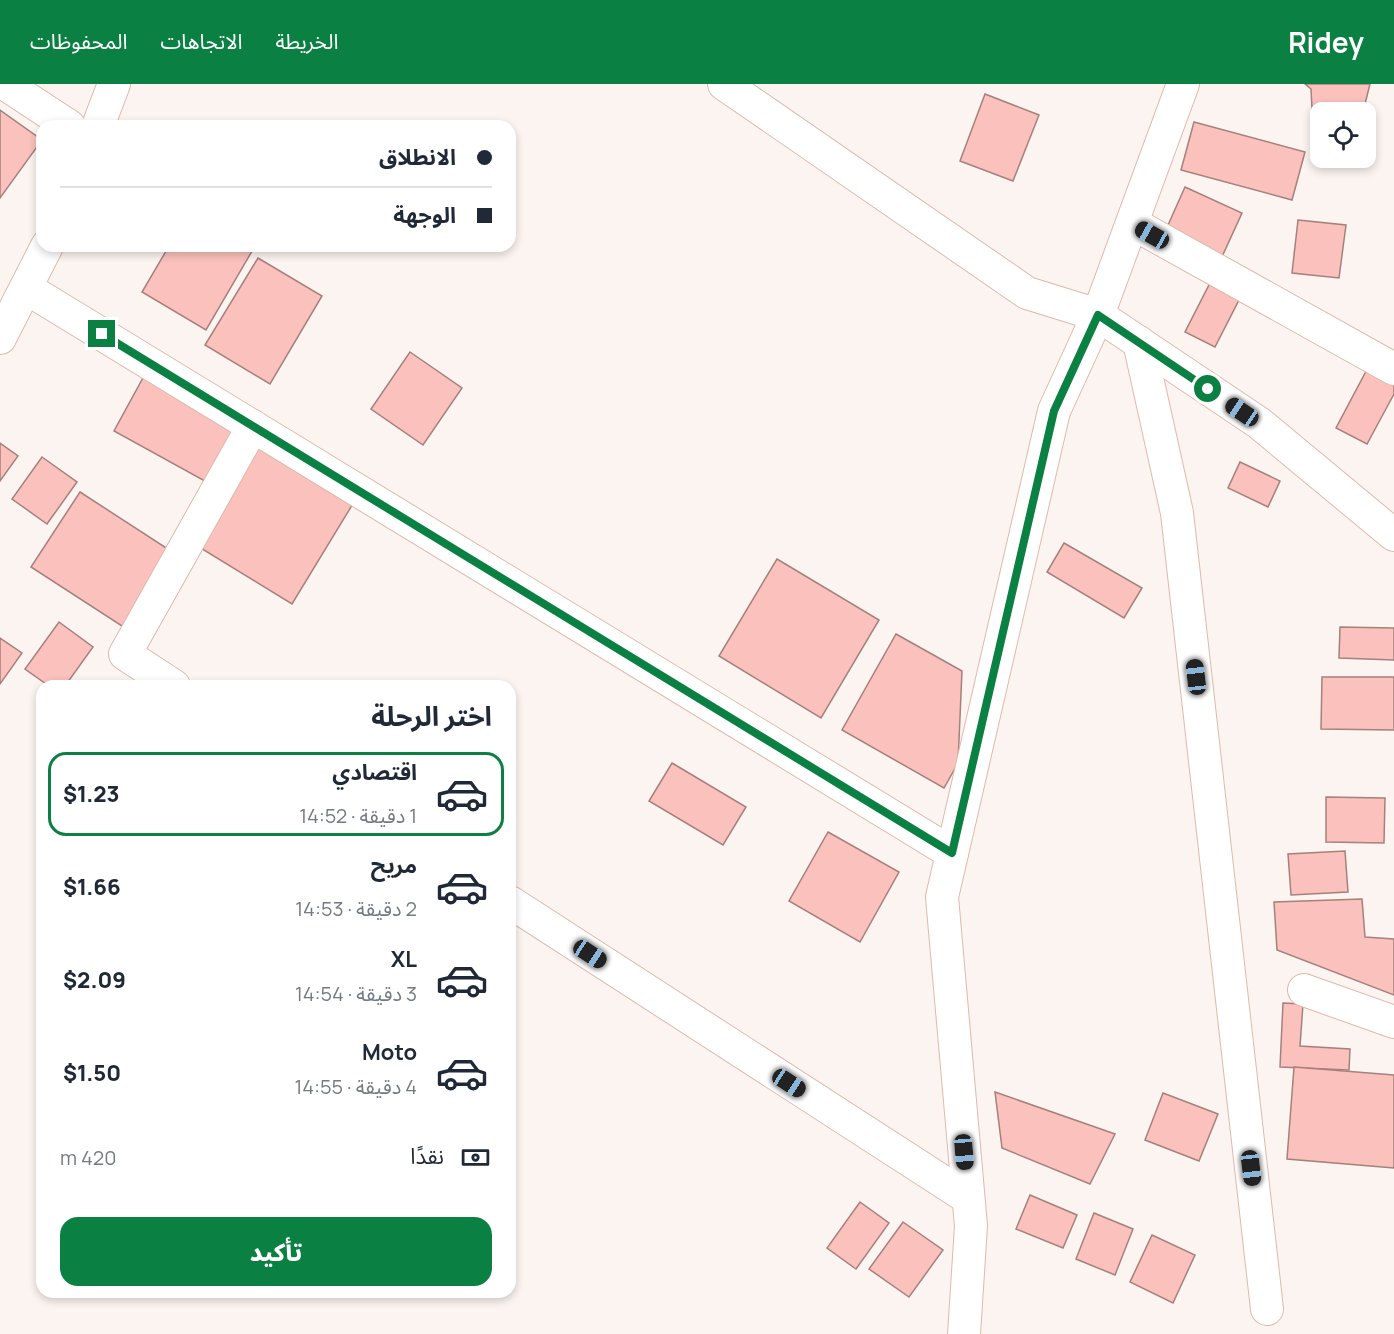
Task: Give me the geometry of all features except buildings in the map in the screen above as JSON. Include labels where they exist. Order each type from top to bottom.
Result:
[{"type":"street","points":[[4,84],[60,120]]},
{"type":"street","points":[[100,120],[114,84]]},
{"type":"street","points":[[724,84],[1027,293],[1098,315],[1139,342],[1259,423],[1394,535]]},
{"type":"street","points":[[964,1334],[970,1226],[942,897],[1054,411],[1098,315],[1183,84]]},
{"type":"street","points":[[1132,223],[1394,369]]},
{"type":"street","points":[[4,326],[44,252]]},
{"type":"street","points":[[26,288],[952,853]]},
{"type":"street","points":[[1139,342],[1177,513],[1267,1309]]},
{"type":"street","points":[[165,680],[125,654],[253,426]]},
{"type":"street","points":[[516,906],[968,1198]]},
{"type":"street","points":[[1304,990],[1394,1022]]},
{"type":"route","points":[[102,334],[952,853],[1054,411],[1098,315],[1208,389]]}]
